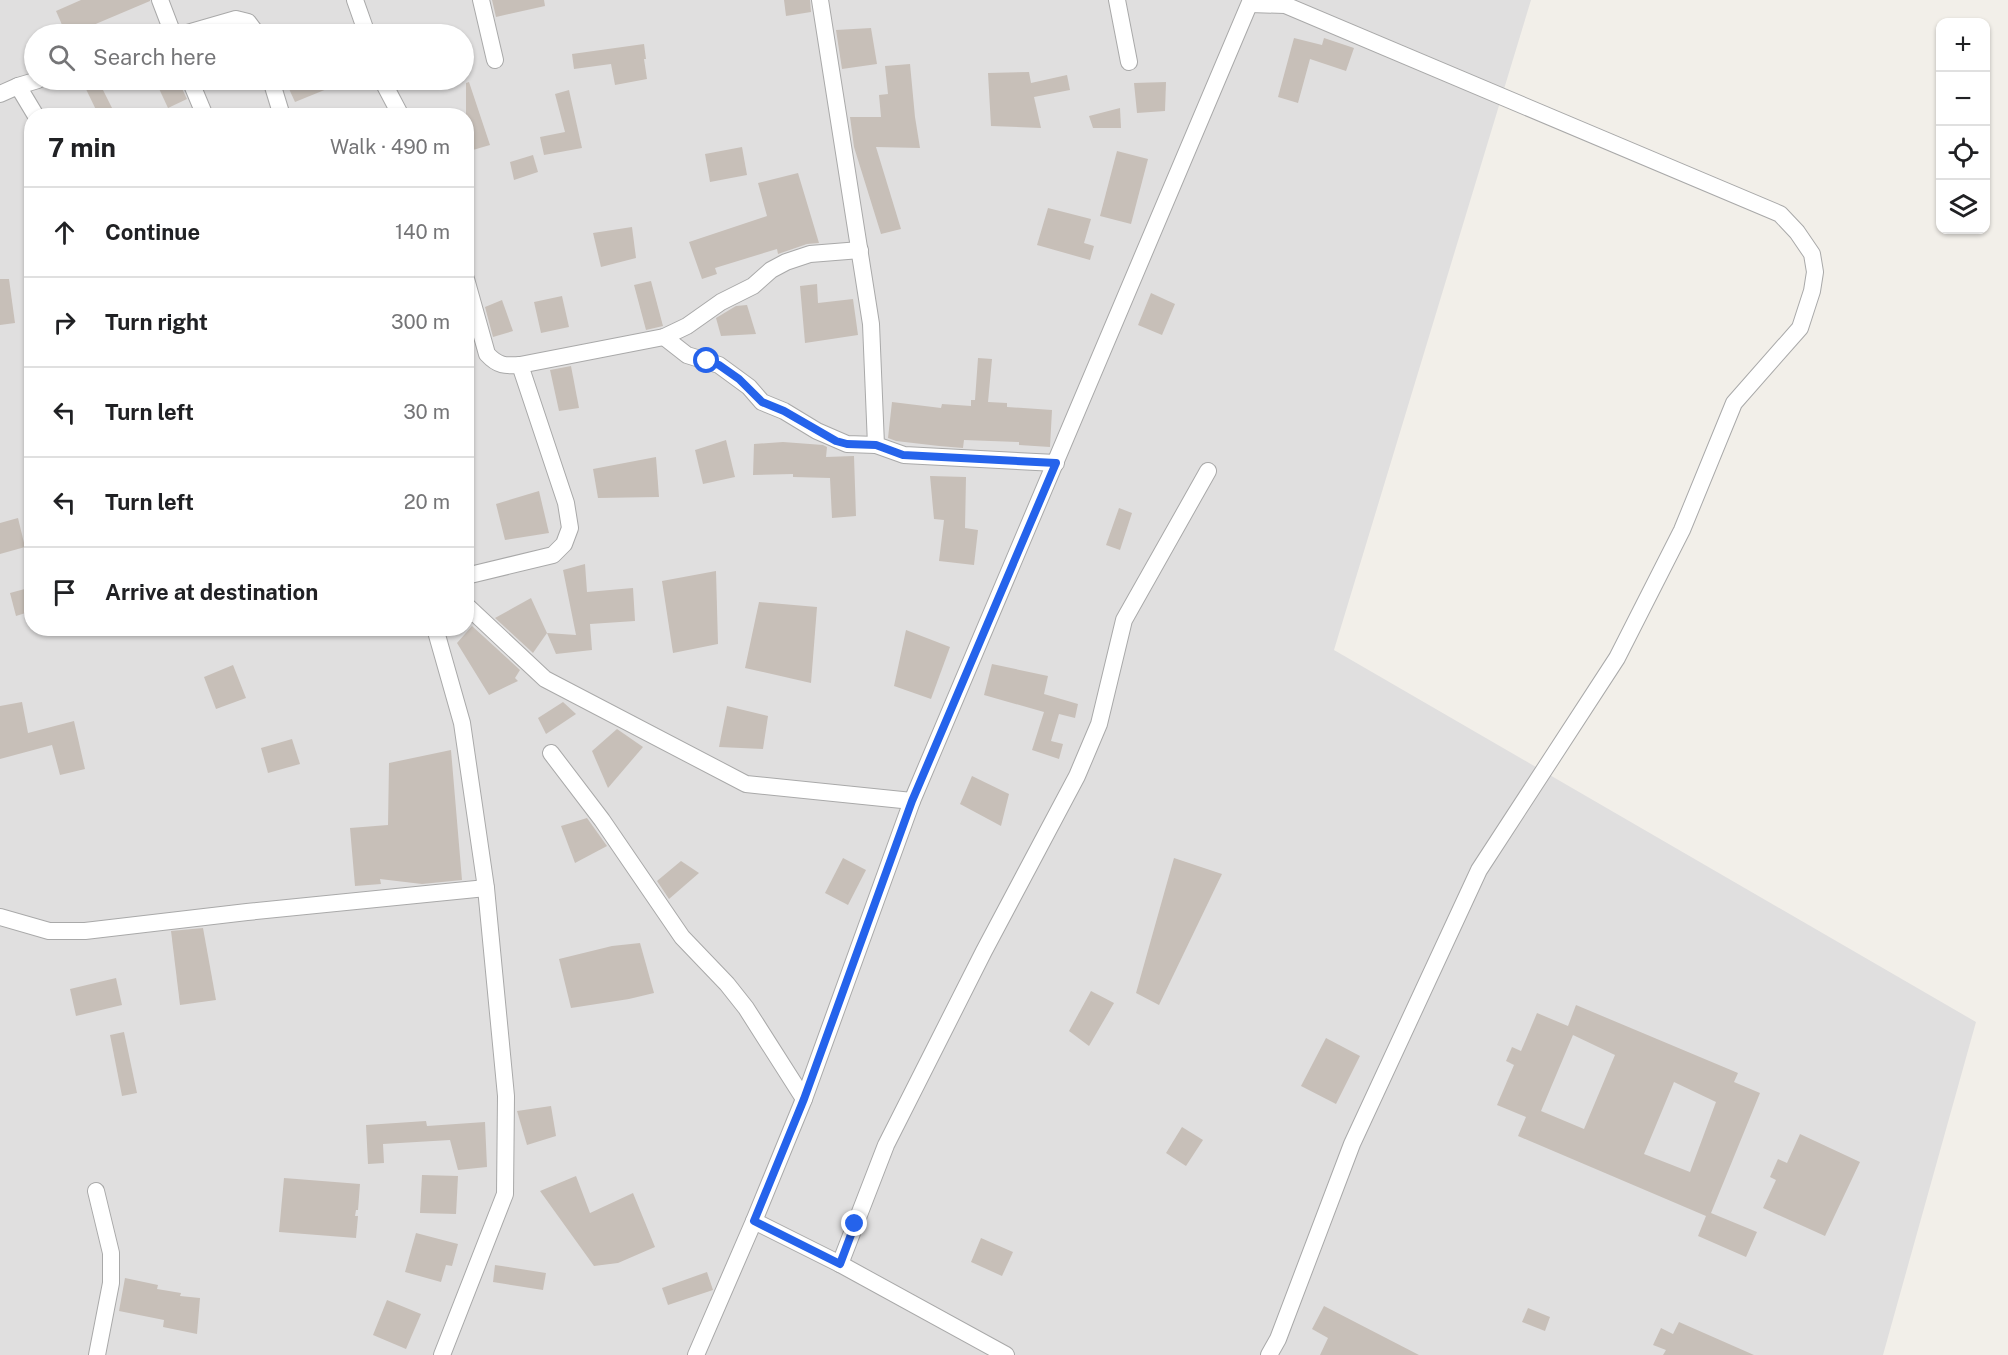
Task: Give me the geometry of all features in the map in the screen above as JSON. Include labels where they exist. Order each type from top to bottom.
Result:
[{"type":"street","points":[[160,0],[169,24]]},
{"type":"street","points":[[355,0],[363,24]]},
{"type":"street","points":[[481,0],[495,60]]},
{"type":"street","points":[[820,0],[871,324],[876,445]]},
{"type":"street","points":[[1117,0],[1129,62]]},
{"type":"street","points":[[696,1355],[804,1099],[912,801],[1250,2],[1284,3],[1780,214],[1797,232],[1812,254],[1815,272],[1812,291],[1800,328],[1734,403],[1682,530],[1617,658],[1479,870],[1352,1144],[1278,1339],[1269,1355]]},
{"type":"street","points":[[219,24],[236,19],[250,24]]},
{"type":"street","points":[[0,94],[24,84]]},
{"type":"street","points":[[18,86],[31,108]]},
{"type":"street","points":[[194,90],[202,108]]},
{"type":"street","points":[[274,90],[280,108]]},
{"type":"street","points":[[387,90],[397,108]]},
{"type":"street","points":[[474,308],[487,354],[494,362],[503,366],[520,365],[664,337],[687,326],[721,303],[753,286],[771,270],[786,262],[810,254],[860,250]]},
{"type":"street","points":[[664,337],[687,355],[719,365],[744,383],[762,402],[784,411],[816,431],[847,444],[876,445],[903,455],[1056,463]]},
{"type":"street","points":[[474,574],[553,555],[564,543],[570,528],[566,502],[520,365]]},
{"type":"street","points":[[840,1264],[886,1144],[984,951],[1077,776],[1099,724],[1124,620],[1208,471]]},
{"type":"street","points":[[474,612],[545,679],[746,784],[912,801]]},
{"type":"street","points":[[437,636],[462,723],[486,888],[506,1096],[505,1194],[442,1355]]},
{"type":"street","points":[[551,753],[602,820],[682,937],[727,984],[746,1008],[804,1099]]},
{"type":"street","points":[[0,917],[49,931],[85,931],[486,888]]},
{"type":"street","points":[[96,1191],[111,1253],[111,1283],[96,1355]]},
{"type":"street","points":[[754,1221],[840,1264],[1006,1355]]},
{"type":"shaded area","points":[[0,0],[1531,0],[1334,650],[1976,1022],[1883,1355],[0,1355]]},
{"type":"building","points":[[81,0],[150,0],[96,24],[62,24],[56,11]]},
{"type":"building","points":[[492,0],[544,0],[545,6],[496,17]]},
{"type":"building","points":[[784,0],[810,0],[811,12],[786,16]]},
{"type":"building","points":[[871,28],[877,64],[842,69],[836,30]]},
{"type":"building","points":[[1294,38],[1322,45],[1324,38],[1354,48],[1346,71],[1310,59],[1298,103],[1278,97]]},
{"type":"building","points":[[644,44],[647,79],[615,85],[611,64],[574,69],[572,54]]},
{"type":"building","points":[[910,64],[920,148],[876,147],[901,229],[881,234],[854,147],[850,117],[881,117],[879,95],[888,94],[885,66]]},
{"type":"building","points":[[1029,72],[1031,83],[1067,75],[1070,90],[1034,97],[1041,128],[991,126],[988,73]]},
{"type":"building","points":[[1166,82],[1165,111],[1137,113],[1134,83]]},
{"type":"building","points":[[86,90],[103,90],[112,108],[95,108]]},
{"type":"building","points":[[160,90],[183,90],[187,99],[168,108]]},
{"type":"building","points":[[290,90],[324,90],[295,102]]},
{"type":"building","points":[[466,90],[472,90],[490,145],[474,150],[474,108],[466,108]]},
{"type":"building","points":[[569,90],[582,148],[544,155],[540,137],[565,132],[555,94]]},
{"type":"building","points":[[1120,108],[1121,128],[1093,128],[1089,116]]},
{"type":"building","points":[[742,147],[747,175],[710,182],[705,154]]},
{"type":"building","points":[[1117,151],[1148,159],[1131,224],[1100,216]]},
{"type":"building","points":[[533,155],[538,172],[514,180],[510,162]]},
{"type":"building","points":[[798,173],[819,243],[807,244],[778,254],[777,249],[715,268],[717,274],[702,279],[689,242],[767,216],[758,183]]},
{"type":"building","points":[[1048,208],[1091,219],[1084,243],[1094,246],[1090,260],[1037,245]]},
{"type":"building","points":[[632,227],[636,258],[601,267],[593,233]]},
{"type":"building","points":[[0,279],[9,279],[15,323],[0,325]]},
{"type":"building","points":[[651,281],[663,326],[646,330],[634,285]]},
{"type":"building","points":[[817,284],[818,303],[853,299],[858,335],[805,343],[800,286]]},
{"type":"building","points":[[1151,293],[1175,304],[1162,335],[1138,325]]},
{"type":"building","points":[[562,296],[569,327],[541,333],[534,302]]},
{"type":"building","points":[[502,300],[513,331],[493,337],[485,307]]},
{"type":"building","points":[[747,305],[756,334],[721,336],[716,318],[736,306]]},
{"type":"building","points":[[978,358],[992,359],[988,402],[1007,403],[1007,407],[1052,410],[1050,447],[1019,445],[1019,442],[964,440],[963,448],[896,441],[888,438],[892,402],[941,408],[942,404],[971,406],[971,400],[975,400]]},
{"type":"building","points":[[571,366],[579,408],[559,411],[550,370]]},
{"type":"building","points":[[726,440],[735,477],[703,484],[695,450]]},
{"type":"building","points":[[783,442],[823,445],[827,447],[826,457],[854,456],[856,516],[832,518],[830,478],[793,477],[793,474],[753,475],[754,444]]},
{"type":"building","points":[[656,457],[659,497],[598,498],[593,469]]},
{"type":"building","points":[[930,476],[966,477],[965,528],[978,530],[974,565],[939,561],[944,520],[934,519]]},
{"type":"building","points":[[539,491],[549,533],[505,540],[496,504]]},
{"type":"building","points":[[1119,508],[1132,513],[1120,550],[1106,545]]},
{"type":"building","points":[[18,518],[24,547],[0,554],[0,523]]},
{"type":"building","points":[[585,564],[587,592],[633,588],[635,621],[590,624],[592,650],[556,654],[547,633],[576,635],[563,570]]},
{"type":"building","points":[[716,571],[718,644],[673,653],[662,581]]},
{"type":"building","points":[[24,589],[24,614],[16,616],[10,593]]},
{"type":"building","points":[[531,598],[547,633],[533,653],[495,618]]},
{"type":"building","points":[[759,602],[817,607],[811,683],[745,668]]},
{"type":"building","points":[[474,628],[520,670],[515,678],[518,681],[489,695],[457,643],[463,636],[474,636]]},
{"type":"building","points":[[906,630],[950,647],[931,699],[894,686]]},
{"type":"building","points":[[992,664],[1048,676],[1044,694],[1078,704],[1075,718],[1059,714],[1051,741],[1063,744],[1059,759],[1032,750],[1044,712],[984,695]]},
{"type":"building","points":[[233,665],[246,698],[216,709],[204,677]]},
{"type":"building","points":[[22,702],[28,733],[74,721],[85,769],[60,775],[52,745],[0,759],[0,706]]},
{"type":"building","points":[[563,702],[576,714],[546,734],[538,718]]},
{"type":"building","points":[[727,706],[768,716],[763,749],[719,747]]},
{"type":"building","points":[[617,729],[643,747],[608,788],[592,751]]},
{"type":"building","points":[[292,739],[300,764],[268,773],[261,748]]},
{"type":"building","points":[[451,750],[462,880],[422,884],[380,879],[381,884],[355,886],[350,828],[388,825],[389,763]]},
{"type":"building","points":[[972,776],[1009,794],[1001,826],[960,804]]},
{"type":"building","points":[[587,818],[607,846],[575,863],[561,826]]},
{"type":"building","points":[[843,858],[866,870],[848,905],[825,893]]},
{"type":"building","points":[[1174,858],[1222,874],[1159,1005],[1136,993]]},
{"type":"building","points":[[681,861],[699,873],[669,899],[657,881]]},
{"type":"building","points":[[203,928],[216,1000],[180,1005],[171,931]]},
{"type":"building","points":[[640,943],[654,993],[571,1008],[559,959],[612,946]]},
{"type":"building","points":[[116,978],[122,1005],[76,1016],[70,989]]},
{"type":"building","points":[[1091,991],[1114,1003],[1089,1046],[1069,1031]]},
{"type":"building","points":[[1576,1005],[1738,1073],[1734,1082],[1760,1093],[1711,1213],[1757,1232],[1746,1257],[1698,1236],[1706,1216],[1518,1136],[1526,1117],[1497,1105],[1514,1065],[1506,1061],[1512,1047],[1521,1051],[1537,1013],[1568,1026]],"holes":[[[1573,1035],[1615,1055],[1584,1129],[1541,1111]],[[1674,1082],[1716,1102],[1690,1172],[1644,1154]]]},
{"type":"building","points":[[124,1032],[137,1093],[122,1096],[110,1035]]},
{"type":"building","points":[[1326,1038],[1360,1056],[1336,1104],[1301,1086]]},
{"type":"building","points":[[551,1106],[556,1136],[527,1145],[517,1111]]},
{"type":"building","points":[[426,1121],[427,1126],[485,1122],[487,1167],[458,1170],[450,1140],[383,1144],[384,1163],[368,1164],[366,1125]]},
{"type":"building","points":[[1182,1127],[1203,1140],[1186,1166],[1166,1153]]},
{"type":"building","points":[[1800,1134],[1860,1162],[1825,1236],[1763,1208],[1776,1180],[1770,1177],[1778,1159],[1787,1163]]},
{"type":"building","points":[[422,1175],[458,1176],[456,1214],[420,1213]]},
{"type":"building","points":[[576,1176],[590,1213],[633,1193],[655,1247],[618,1263],[594,1266],[540,1191]]},
{"type":"building","points":[[284,1178],[360,1184],[358,1210],[355,1216],[358,1216],[356,1238],[279,1232]]},
{"type":"building","points":[[416,1233],[458,1244],[452,1266],[446,1265],[441,1282],[405,1272]]},
{"type":"building","points":[[981,1238],[1013,1252],[1002,1276],[971,1262]]},
{"type":"building","points":[[495,1265],[546,1273],[543,1290],[493,1282]]},
{"type":"building","points":[[707,1272],[713,1290],[668,1305],[662,1288]]},
{"type":"building","points":[[125,1278],[158,1285],[157,1289],[181,1293],[180,1296],[200,1298],[197,1334],[163,1327],[164,1320],[119,1311]]},
{"type":"building","points":[[387,1300],[421,1314],[406,1349],[373,1335]]},
{"type":"building","points":[[1324,1306],[1419,1355],[1320,1355],[1328,1338],[1312,1329]]},
{"type":"building","points":[[1528,1308],[1550,1317],[1545,1331],[1522,1322]]},
{"type":"building","points":[[1679,1322],[1754,1355],[1663,1355],[1666,1350],[1653,1345],[1661,1328],[1673,1334]]},
{"type":"route","points":[[707,361],[719,365],[739,379],[762,402],[784,411],[836,441],[847,444],[876,445],[903,455],[1056,463],[912,801],[804,1099],[754,1221],[840,1264],[855,1224]]}]
